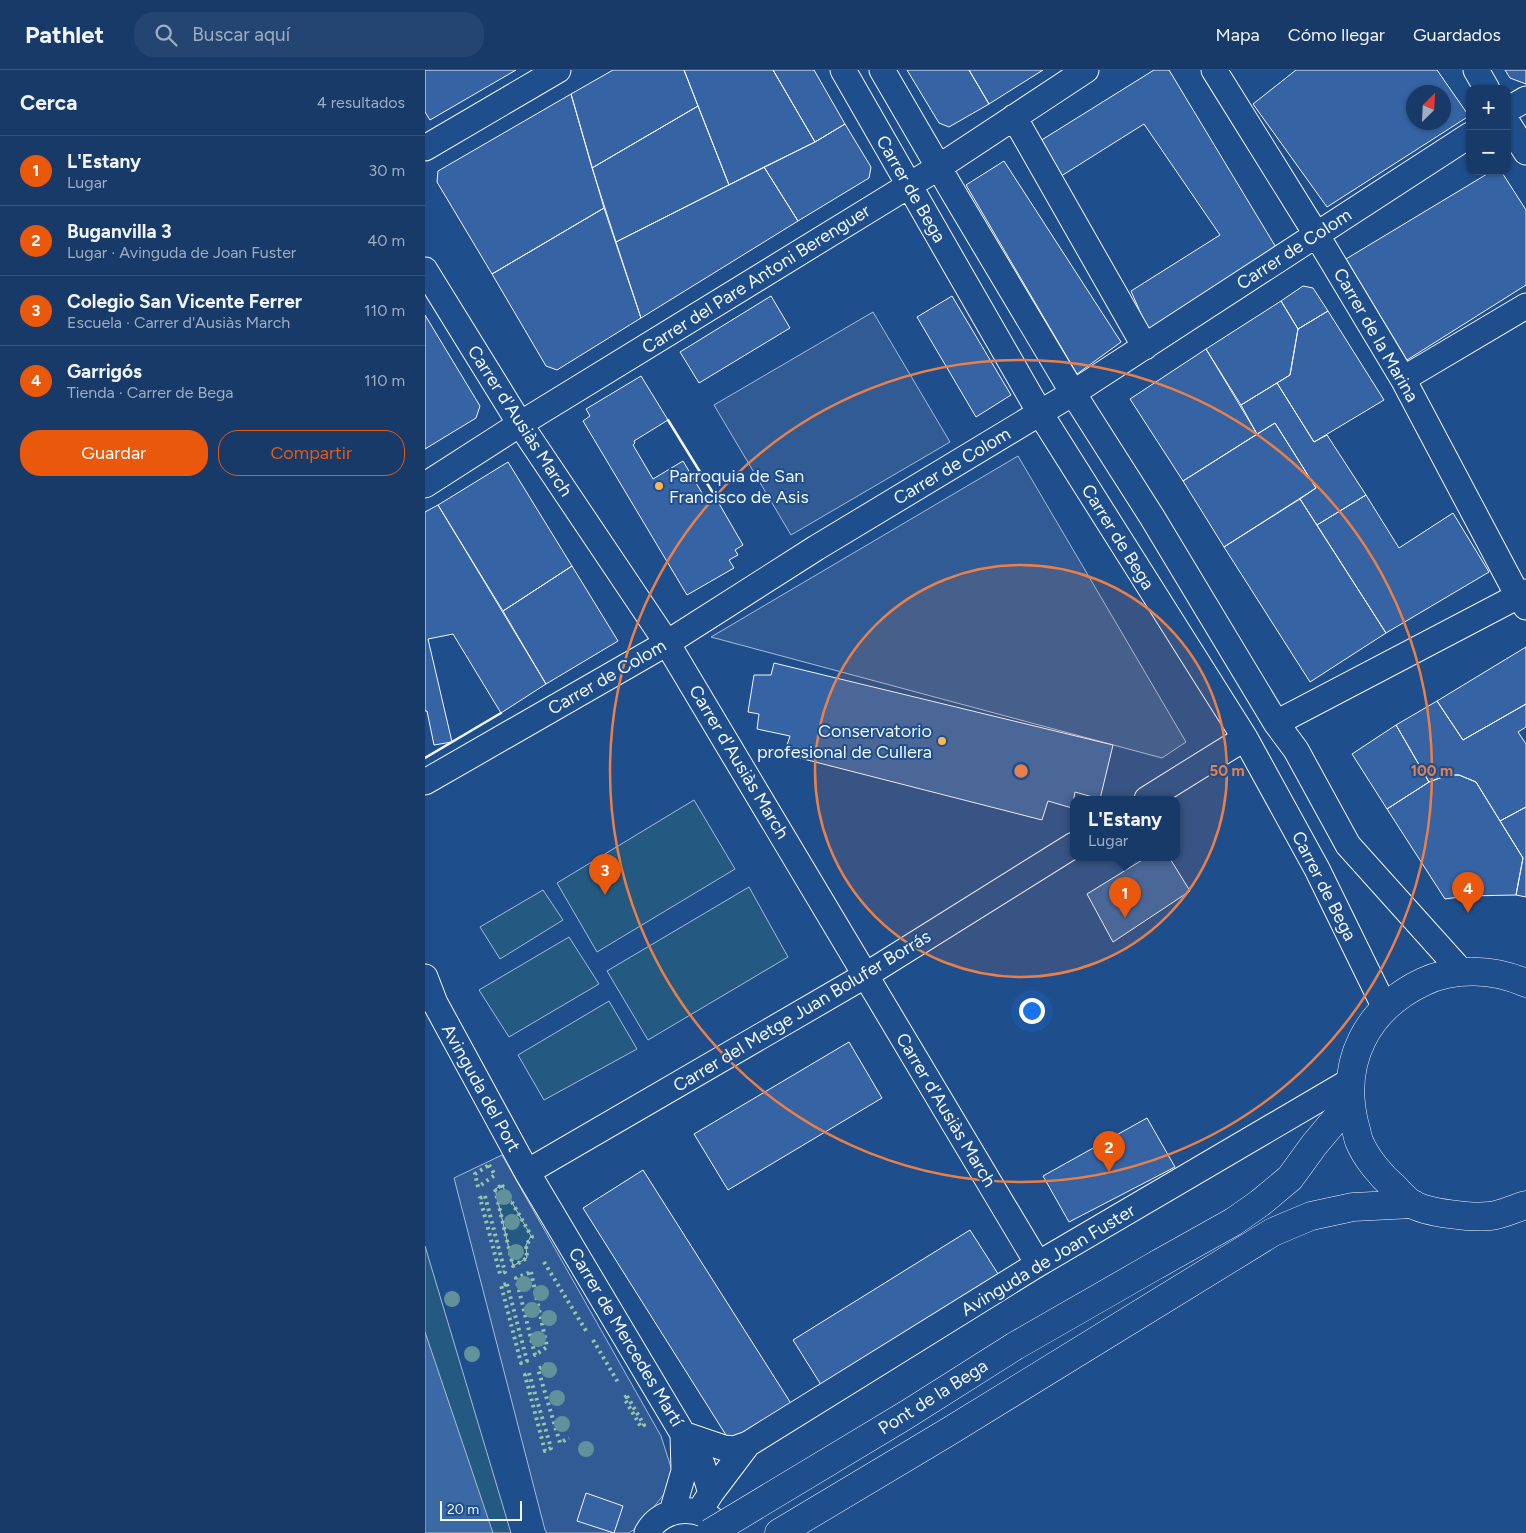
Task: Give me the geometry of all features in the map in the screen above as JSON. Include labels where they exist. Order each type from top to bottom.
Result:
[{"type":"street","points":[[425,148],[558,70]]},
{"type":"street","name":"Carrer de Bega","points":[[843,70],[1040,413],[1245,738],[1317,869],[1385,1008]]},
{"type":"street","name":"Carrer de Bega","points":[[882,70],[1073,393],[1151,517],[1275,723],[1296,750],[1349,845],[1462,972]]},
{"type":"street","name":"Carrer del Pare Antoni Berenguer","points":[[425,484],[939,167],[1086,70]]},
{"type":"street","name":"Carrer de la Marina","points":[[1214,70],[1403,379],[1523,599]]},
{"type":"street","points":[[1476,70],[1485,85]]},
{"type":"street","points":[[1511,108],[1526,99]]},
{"type":"street","points":[[1014,117],[1145,347]]},
{"type":"street","points":[[1511,128],[1526,152]]},
{"type":"street","name":"Carrer de Colom","points":[[425,782],[667,643],[824,543],[1073,393],[1466,138]]},
{"type":"street","name":"Carrer d'Ausiàs March","points":[[425,270],[520,424],[667,643],[1039,1264]]},
{"type":"street","points":[[1403,379],[1526,306]]},
{"type":"street","points":[[1275,723],[1523,599]]},
{"type":"street","points":[[1152,796],[1245,738]]},
{"type":"street","name":"Carrer del Metge Juan Bolufer Borrás","points":[[527,1172],[865,975],[1070,847]]},
{"type":"street","points":[[1526,983],[1494,973],[1462,972],[1434,978],[1407,990],[1385,1008],[1368,1030],[1356,1054],[1350,1092],[1359,1141],[1380,1175],[1413,1204],[1450,1215],[1490,1216],[1526,1205]]},
{"type":"street","name":"Avinguda del Port","points":[[425,976],[435,1003],[527,1172]]},
{"type":"street","name":"Avinguda de Joan Fuster","points":[[748,1444],[1039,1264],[1350,1092]]},
{"type":"street","name":"Pont de la Bega","points":[[707,1513],[906,1415],[1015,1346],[1233,1222],[1290,1178],[1350,1092]]},
{"type":"street","name":"Carrer de Mercedes Martí","points":[[527,1172],[683,1434],[684,1471],[672,1512]]},
{"type":"street","name":"Pont de la Bega","points":[[779,1533],[1273,1232],[1311,1216],[1353,1207],[1381,1204],[1413,1204]]},
{"type":"street","points":[[683,1434],[724,1448],[734,1449],[748,1444]]},
{"type":"street","points":[[683,1434],[702,1464],[707,1513],[723,1533]]},
{"type":"street","points":[[707,1513],[748,1444]]},
{"type":"street","points":[[647,1533],[660,1518],[672,1512],[685,1510],[707,1513]]},
{"type":"shaded area","points":[[873,312],[950,442],[791,535],[714,405]]},
{"type":"shaded area","points":[[1018,456],[1186,742],[1162,758],[711,637]]},
{"type":"shaded area","points":[[694,800],[735,869],[597,952],[557,883]]},
{"type":"shaded area","points":[[749,887],[788,957],[648,1040],[607,971]]},
{"type":"shaded area","points":[[543,890],[563,920],[500,959],[480,927]]},
{"type":"shaded area","points":[[569,937],[599,984],[509,1037],[479,990]]},
{"type":"shaded area","points":[[609,1001],[637,1049],[544,1100],[518,1055]]},
{"type":"shaded area","points":[[502,1155],[661,1436],[675,1480],[639,1526],[629,1533],[547,1533],[545,1530],[454,1178]],"holes":[[[502,1185],[531,1236],[526,1245],[527,1258],[513,1266],[495,1189]]]},
{"type":"shaded area","points":[[502,1185],[532,1237],[526,1245],[527,1258],[513,1266],[495,1189]]},
{"type":"shaded area","points":[[425,1246],[511,1533],[425,1533]]},
{"type":"shaded area","points":[[425,1332],[493,1533],[425,1533]]},
{"type":"building","points":[[425,70],[516,70],[430,120],[425,112]]},
{"type":"building","points":[[613,70],[684,70],[698,106],[592,168],[571,94]]},
{"type":"building","points":[[684,70],[773,70],[815,142],[729,185]]},
{"type":"building","points":[[773,70],[814,70],[845,124],[815,142]]},
{"type":"building","points":[[907,70],[969,70],[989,104],[949,127],[939,123]]},
{"type":"building","points":[[969,70],[1043,70],[989,104]]},
{"type":"building","points":[[1154,70],[1169,70],[1277,249],[1149,332],[1131,291],[1220,235],[1144,124],[1058,178],[1040,141]]},
{"type":"building","points":[[1296,70],[1437,70],[1447,85],[1406,85],[1406,130],[1447,130],[1327,207],[1253,104]]},
{"type":"building","points":[[1505,70],[1526,70],[1526,84],[1510,78]]},
{"type":"building","points":[[1451,90],[1466,112],[1466,118],[1451,128]]},
{"type":"building","points":[[571,94],[604,208],[492,274],[437,182],[438,171]]},
{"type":"building","points":[[698,106],[729,185],[616,242],[592,168]]},
{"type":"building","points":[[845,124],[871,167],[869,178],[798,221],[764,167],[815,142]]},
{"type":"building","points":[[1004,161],[1121,342],[1077,374],[966,185]]},
{"type":"building","points":[[764,167],[798,221],[641,318],[616,242]]},
{"type":"building","points":[[1485,175],[1504,175],[1526,210],[1526,285],[1407,360],[1346,259]]},
{"type":"building","points":[[604,208],[641,318],[557,370],[546,366],[492,274]]},
{"type":"building","points":[[1303,286],[1313,288],[1328,311],[1298,329],[1281,301]]},
{"type":"building","points":[[771,296],[790,328],[699,383],[680,352]]},
{"type":"building","points":[[952,296],[1011,395],[976,417],[917,317]]},
{"type":"building","points":[[1281,301],[1298,329],[1290,375],[1241,405],[1206,349]]},
{"type":"building","points":[[1328,311],[1384,400],[1314,442],[1277,383],[1290,375],[1298,329]]},
{"type":"building","points":[[425,315],[480,406],[476,418],[425,449]]},
{"type":"building","points":[[1206,349],[1257,434],[1183,481],[1130,399]]},
{"type":"building","name":"Parroquia de San Francisco de Asis","points":[[641,376],[668,420],[634,441],[633,445],[653,479],[683,461],[705,498],[713,493],[743,545],[735,550],[738,555],[729,560],[734,568],[687,595],[583,421],[590,416],[586,409]]},
{"type":"building","points":[[1277,383],[1314,442],[1327,435],[1366,495],[1317,525],[1300,499],[1316,488],[1275,423],[1257,434],[1241,405]]},
{"type":"building","points":[[1275,423],[1316,488],[1224,547],[1183,481]]},
{"type":"building","points":[[508,462],[572,566],[503,611],[438,505]]},
{"type":"building","points":[[1366,495],[1399,548],[1453,513],[1489,572],[1386,633],[1317,525]]},
{"type":"building","points":[[1300,499],[1386,633],[1310,682],[1224,547]]},
{"type":"building","points":[[438,505],[546,684],[501,713],[453,634],[428,639],[452,742],[434,745],[427,711],[425,711],[425,512]]},
{"type":"building","points":[[572,566],[618,641],[546,684],[503,611]]},
{"type":"building","points":[[1526,647],[1526,704],[1463,740],[1437,701]]},
{"type":"building","name":"Conservatorio profesional de Cullera","points":[[774,663],[1113,745],[1101,796],[1089,796],[1075,792],[1074,796],[1070,796],[1070,807],[1048,801],[1042,820],[784,754],[790,736],[757,729],[759,714],[748,712],[754,675],[771,675]]},
{"type":"building","points":[[1437,701],[1463,740],[1526,704],[1526,727],[1518,732],[1526,744],[1526,807],[1500,821],[1476,782],[1459,775],[1448,775],[1429,782],[1396,725]]},
{"type":"building","points":[[1396,725],[1429,782],[1387,809],[1352,754]]},
{"type":"building","points":[[1448,775],[1459,775],[1476,782],[1523,858],[1516,895],[1467,896],[1445,899],[1387,809],[1429,782]]},
{"type":"building","points":[[1526,807],[1526,897],[1516,895],[1523,858],[1500,821]]},
{"type":"building","points":[[1141,861],[1171,861],[1190,891],[1113,942],[1087,894]]},
{"type":"building","points":[[849,1042],[882,1098],[728,1190],[694,1134]]},
{"type":"building","points":[[1147,1118],[1175,1167],[1069,1222],[1043,1176]]},
{"type":"building","points":[[643,1170],[792,1405],[731,1443],[583,1208]]},
{"type":"building","points":[[970,1230],[1000,1277],[823,1388],[793,1340]]},
{"type":"building","points":[[586,1493],[623,1506],[614,1533],[577,1521]]},
{"type":"hedge","points":[[489,1165],[495,1175],[478,1187],[475,1174],[489,1165]]},
{"type":"hedge","points":[[502,1185],[532,1237],[526,1245],[527,1258],[513,1266],[495,1189],[502,1185]]},
{"type":"hedge","points":[[485,1196],[505,1272],[500,1274],[480,1198],[485,1196]]},
{"type":"hedge","points":[[544,1262],[588,1334]]},
{"type":"hedge","points":[[531,1272],[547,1347],[535,1355],[516,1278],[531,1272]]},
{"type":"hedge","points":[[507,1284],[527,1361],[521,1363],[501,1285],[507,1284]]},
{"type":"hedge","points":[[593,1340],[619,1384]]},
{"type":"hedge","points":[[547,1364],[538,1369],[560,1443],[569,1438]]},
{"type":"hedge","points":[[529,1373],[551,1448],[545,1451],[525,1375],[529,1373]]},
{"type":"hedge","points":[[627,1396],[644,1425],[641,1427],[624,1398],[627,1396]]},
{"type":"wall","points":[[668,420],[713,493]]},
{"type":"wall","points":[[425,758],[501,713]]},
{"type":"place","name":"Parroquia de San Francisco de Asis","points":[[659,486]]},
{"type":"place","name":"Conservatorio profesional de Cullera","points":[[942,741]]},
{"type":"place","name":"Colegio San Vicente Ferrer","points":[[605,895]]},
{"type":"place","name":"Garrigós","points":[[1468,913]]},
{"type":"place","name":"L'Estany","points":[[1125,918]]},
{"type":"place","name":"Buganvilla 3","points":[[1109,1172]]}]
